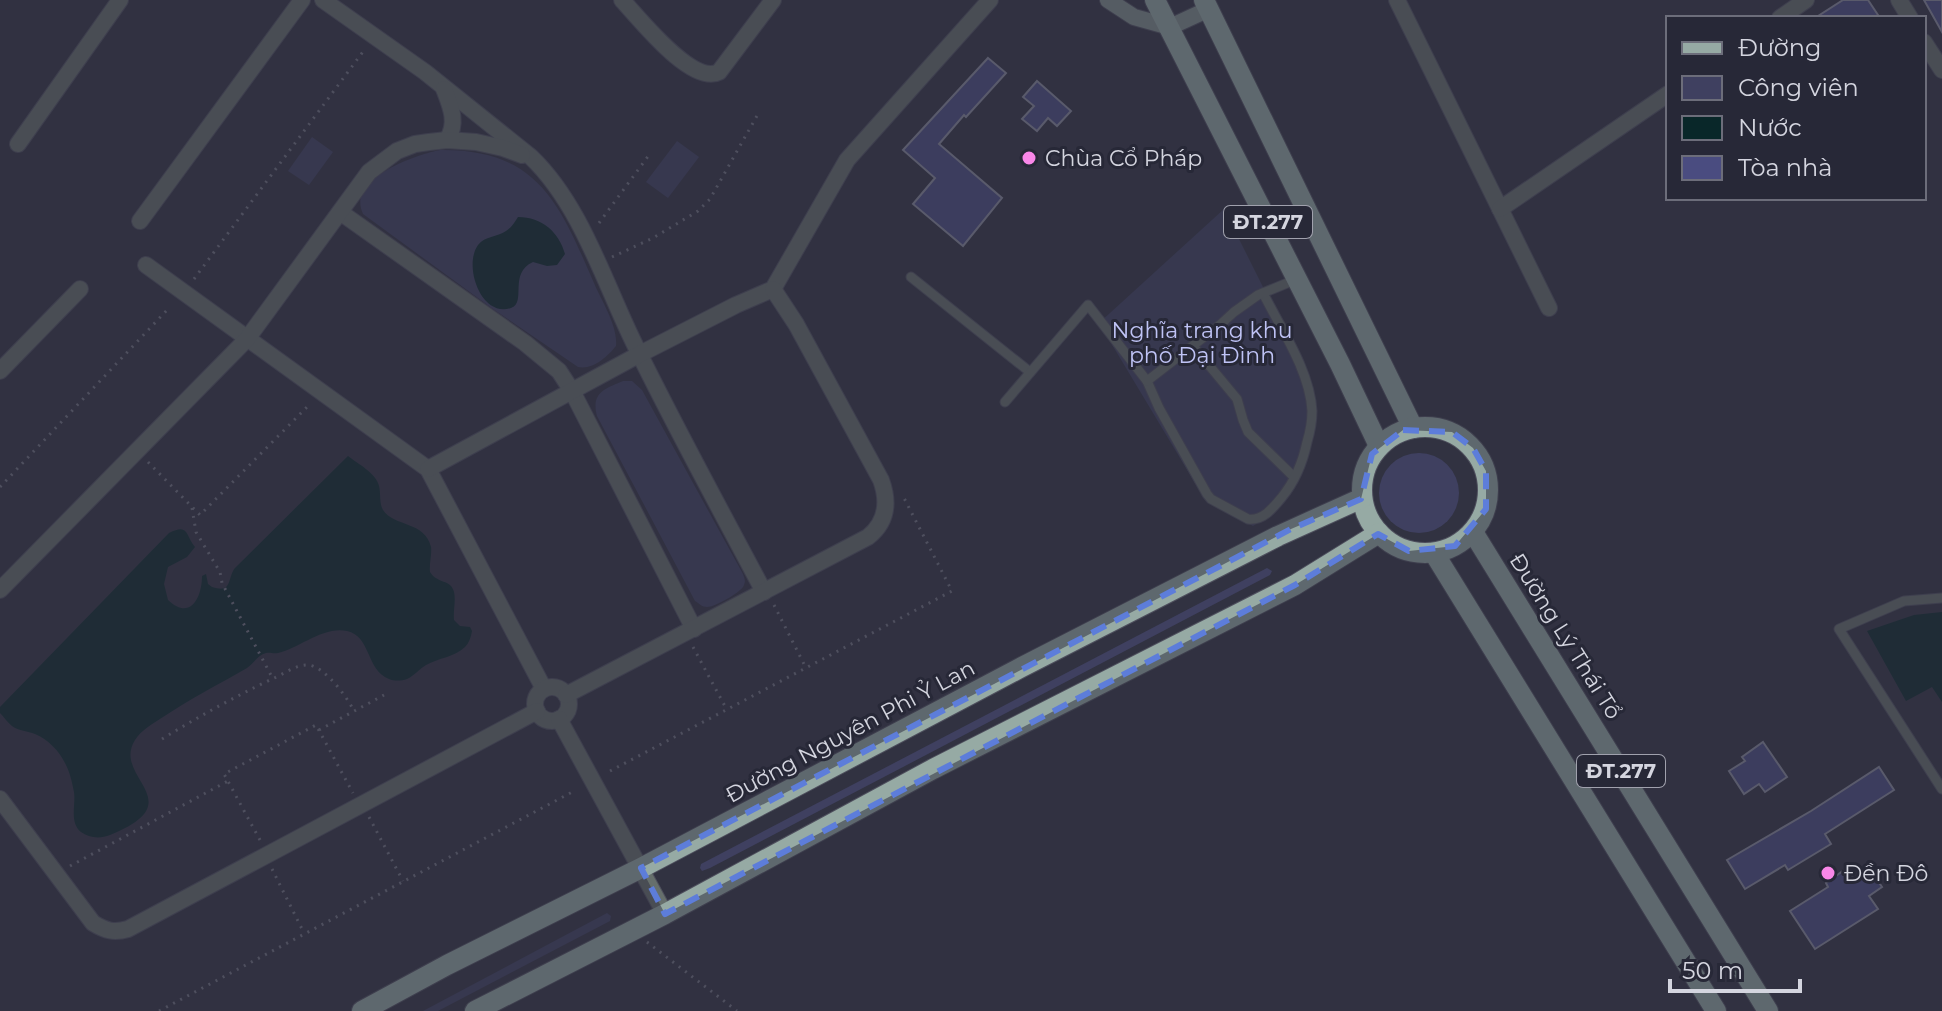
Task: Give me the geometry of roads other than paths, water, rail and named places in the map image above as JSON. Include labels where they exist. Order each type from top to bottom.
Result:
[{"type":"main road","name":"ĐT.277","points":[[1155,0],[1379,446]]},
{"type":"main road","name":"ĐT.277","points":[[1206,4],[1413,428]]},
{"type":"main road","points":[[1413,428],[1439,428],[1452,432],[1481,458],[1486,471],[1489,496],[1486,509],[1473,532],[1455,546],[1434,553],[1409,551],[1389,542],[1366,515],[1362,498],[1363,473],[1379,446],[1395,434],[1413,428]]},
{"type":"main road","name":"Đường Nguyên Phi Ỷ Lan","points":[[362,1011],[1278,536],[1362,498]]},
{"type":"main road","name":"Đường Lý Thái Tổ","points":[[1473,532],[1768,1011]]},
{"type":"main road","points":[[475,1011],[665,914],[933,769],[1295,585],[1379,533]]},
{"type":"main road","name":"ĐT.277","points":[[1434,553],[1716,1011]]},
{"type":"street","points":[[18,144],[120,0]]},
{"type":"street","points":[[140,221],[302,0]]},
{"type":"street","points":[[323,0],[444,87],[531,157],[555,185],[586,237],[640,354],[769,599]]},
{"type":"street","points":[[622,0],[684,62],[701,73],[714,75],[773,0]]},
{"type":"street","points":[[428,469],[640,354],[773,289],[847,160],[990,0]]},
{"type":"street","points":[[1108,0],[1134,17],[1170,27],[1206,4]]},
{"type":"street","points":[[1397,0],[1549,308]]},
{"type":"street","points":[[1783,16],[1806,0]]},
{"type":"street","points":[[1926,45],[1942,70]]},
{"type":"street","points":[[444,87],[453,116],[453,126],[447,140]]},
{"type":"street","points":[[1500,209],[1666,95]]},
{"type":"street","points":[[0,590],[247,339],[369,172],[397,151],[415,144],[447,140],[476,142],[531,157]]},
{"type":"street","points":[[340,212],[525,343],[559,371],[694,629]]},
{"type":"street","points":[[146,265],[428,469],[544,689]]},
{"type":"street","points":[[0,371],[80,289]]},
{"type":"street","points":[[566,695],[694,629],[769,599],[868,537],[881,523],[886,500],[881,480],[796,324],[773,289]]},
{"type":"street","points":[[557,688],[566,695],[569,700],[567,711],[559,719],[549,721],[540,716],[535,700],[544,689],[557,688]]},
{"type":"street","points":[[0,799],[7,823],[93,923],[109,931],[119,931],[128,929],[537,711]]},
{"type":"street","points":[[559,719],[665,914]]},
{"type":"lane","points":[[911,277],[1030,372]]},
{"type":"lane","points":[[1147,381],[1234,312],[1263,293],[1297,279]]},
{"type":"lane","points":[[1005,402],[1088,305],[1147,381],[1201,487],[1211,499],[1248,519],[1257,519],[1283,496],[1294,477],[1305,453],[1312,421],[1309,388],[1304,373],[1263,293]]},
{"type":"lane","points":[[1193,346],[1237,399],[1248,432],[1294,477]]},
{"type":"lane","points":[[1942,598],[1904,601],[1839,629],[1942,789]]},
{"type":"water","points":[[518,217],[535,220],[548,227],[565,254],[557,265],[533,262],[526,267],[519,280],[516,305],[500,309],[483,298],[478,288],[474,277],[474,254],[481,242],[506,231]]},
{"type":"water","points":[[348,456],[374,477],[379,486],[383,510],[394,519],[416,528],[428,539],[431,547],[430,572],[452,588],[455,595],[454,620],[460,626],[470,627],[470,640],[456,653],[423,667],[410,678],[400,680],[391,680],[382,675],[360,639],[347,631],[320,634],[278,653],[263,654],[247,668],[173,710],[138,736],[130,754],[148,800],[146,811],[134,823],[102,837],[91,837],[81,832],[75,823],[74,792],[63,759],[44,739],[12,726],[0,713],[0,707],[169,533],[183,530],[195,547],[187,557],[168,567],[164,584],[168,600],[176,606],[188,607],[197,599],[202,576],[206,574],[212,587],[226,587],[235,568]]},
{"type":"water","points":[[1942,612],[1942,702],[1932,687],[1906,701],[1867,631],[1914,615]]},
{"type":"place","name":"Chùa Cổ Pháp","points":[[1029,158]]},
{"type":"place","name":"Đền Đô","points":[[1828,873]]},
{"type":"park label","name":"Nghĩa trang khu phố Đại Đình","points":[[1202,342]]}]
